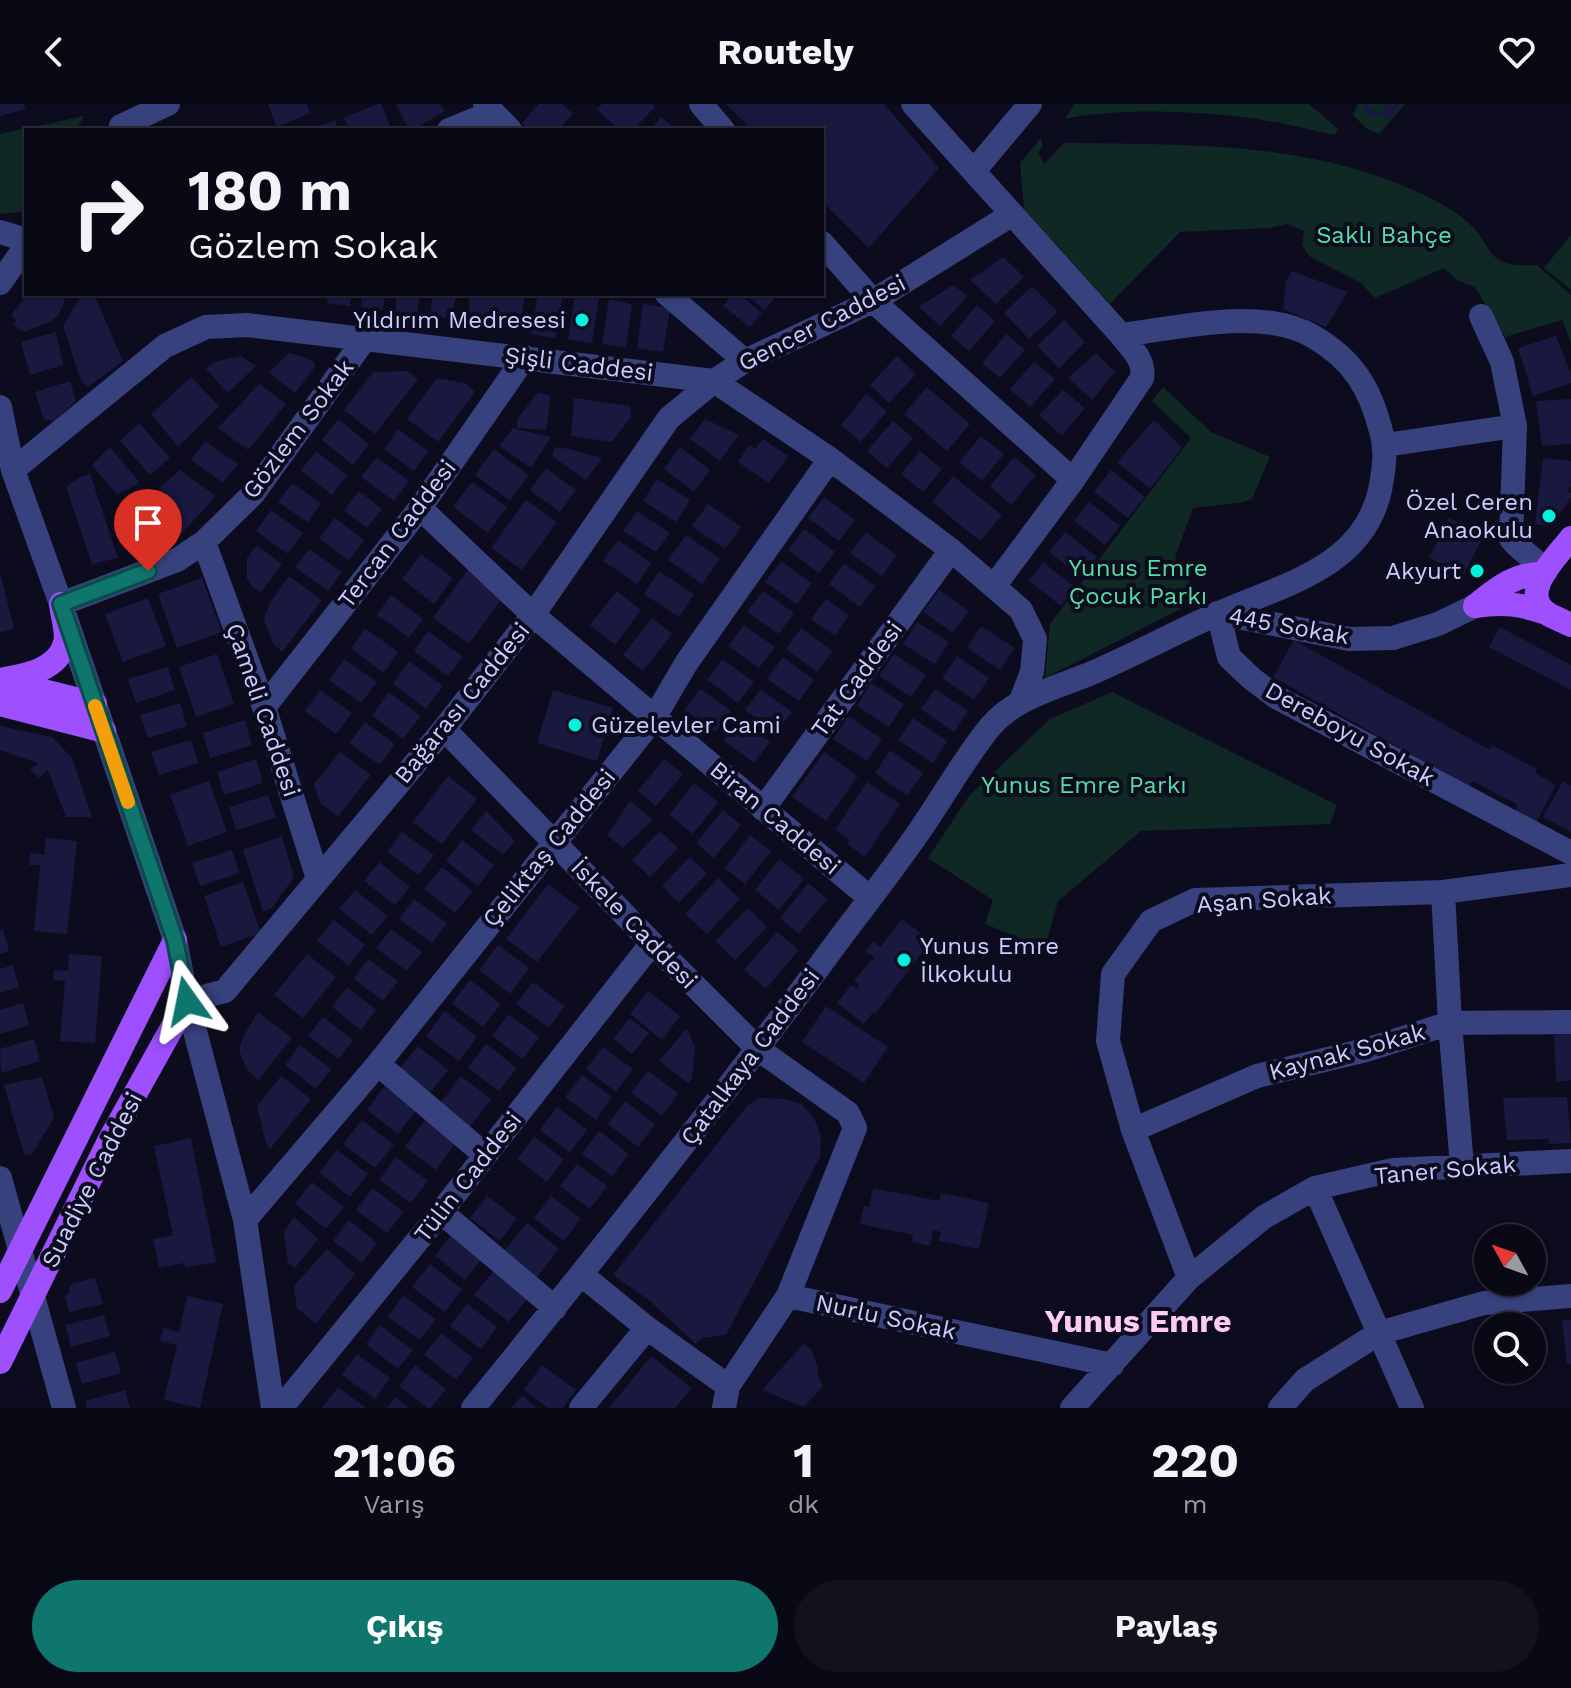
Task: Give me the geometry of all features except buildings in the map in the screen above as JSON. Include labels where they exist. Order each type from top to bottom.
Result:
[{"type":"main road","points":[[1561,618],[1540,607],[1536,591],[1571,538]]},
{"type":"main road","name":"445 Sokak","points":[[1475,606],[1501,586],[1524,575],[1552,570]]},
{"type":"main road","points":[[0,680],[32,674],[54,661],[65,643],[61,604]]},
{"type":"main road","name":"445 Sokak","points":[[1475,606],[1521,604],[1561,618]]},
{"type":"main road","points":[[0,680],[95,704]]},
{"type":"main road","points":[[0,704],[104,731]]},
{"type":"main road","name":"Suadiye Caddesi","points":[[0,1291],[175,940]]},
{"type":"main road","name":"Suadiye Caddesi","points":[[0,1362],[110,1139],[187,1001]]},
{"type":"street","points":[[119,122],[168,104]]},
{"type":"street","points":[[701,104],[721,128]]},
{"type":"street","points":[[913,104],[1141,361],[1142,378],[1073,480],[995,585]]},
{"type":"street","points":[[974,171],[1030,104]]},
{"type":"street","points":[[453,128],[489,108],[508,128]]},
{"type":"street","name":"Gencer Caddesi","points":[[714,381],[745,361],[873,301],[1011,215]]},
{"type":"street","points":[[0,232],[24,242]]},
{"type":"street","points":[[824,245],[873,301],[1073,480]]},
{"type":"street","points":[[0,283],[24,246]]},
{"type":"street","points":[[669,296],[745,361]]},
{"type":"street","points":[[1481,316],[1502,362],[1515,426],[1511,539],[1523,554],[1552,570]]},
{"type":"street","points":[[1121,335],[1241,321],[1277,323],[1306,332],[1336,350],[1359,376],[1375,407],[1385,445],[1385,468],[1377,501],[1362,531],[1342,555],[1309,577],[1218,613]]},
{"type":"street","name":"Şişli Caddesi","points":[[6,468],[165,346],[206,327],[247,325],[714,381],[830,459],[951,550],[1021,610],[1035,639],[1032,672],[1020,703]]},
{"type":"street","name":"Gözlem Sokak","points":[[61,604],[177,560],[204,542],[253,494],[364,340]]},
{"type":"street","name":"Tercan Caddesi","points":[[264,707],[420,508],[525,357]]},
{"type":"street","name":"Bağarası Caddesi","points":[[187,1001],[225,991],[444,729],[533,615],[669,418],[714,381]]},
{"type":"street","points":[[0,407],[6,468],[61,604],[175,940],[187,1001],[245,1220],[273,1408]]},
{"type":"street","points":[[1385,445],[1515,426]]},
{"type":"street","name":"Çeliktaş Caddesi","points":[[245,1220],[378,1064],[654,718],[687,662],[830,459]]},
{"type":"street","name":"Biran Caddesi","points":[[420,508],[533,615],[870,898]]},
{"type":"street","name":"Çameli Caddesi","points":[[204,542],[264,707],[318,879]]},
{"type":"street","name":"Tat Caddesi","points":[[763,809],[951,550]]},
{"type":"street","name":"445 Sokak","points":[[1020,703],[1125,658],[1218,613],[1349,639],[1378,639],[1393,638],[1438,624],[1475,606]]},
{"type":"street","name":"Dereboyu Sokak","points":[[1218,613],[1229,657],[1276,697],[1571,853]]},
{"type":"street","name":"Çatalkaya Caddesi","points":[[473,1408],[582,1275],[758,1049],[916,837],[992,724],[1020,703]]},
{"type":"street","name":"İskele Caddesi","points":[[444,729],[758,1049],[848,1113],[855,1128],[788,1296]]},
{"type":"street","name":"Aşan Sokak","points":[[1189,1278],[1133,1130],[1108,1041],[1113,974],[1151,921],[1195,900],[1443,892],[1571,875]]},
{"type":"street","points":[[1443,892],[1462,1166]]},
{"type":"street","name":"Tülin Caddesi","points":[[281,1408],[441,1212],[652,943]]},
{"type":"street","name":"Kaynak Sokak","points":[[1133,1130],[1257,1076],[1366,1050],[1450,1023],[1571,1022]]},
{"type":"street","points":[[378,1064],[485,1155]]},
{"type":"street","name":"Taner Sokak","points":[[1072,1408],[1189,1278],[1264,1217],[1315,1188],[1393,1170],[1571,1161]]},
{"type":"street","points":[[0,1178],[64,1408]]},
{"type":"street","points":[[1315,1188],[1412,1408]]},
{"type":"street","points":[[441,1212],[555,1308]]},
{"type":"street","points":[[582,1275],[726,1397]]},
{"type":"street","name":"Nurlu Sokak","points":[[726,1397],[788,1296],[1112,1365]]},
{"type":"street","points":[[1280,1408],[1305,1380],[1379,1333],[1484,1303],[1571,1296]]},
{"type":"street","points":[[581,1408],[647,1328]]},
{"type":"green space","points":[[1074,104],[1309,104],[1338,129],[1335,135],[1245,118],[1166,112],[1112,113],[1065,119]]},
{"type":"green space","points":[[1358,104],[1405,104],[1379,134],[1367,129],[1353,115]]},
{"type":"green space","points":[[84,116],[77,128],[28,128]]},
{"type":"green space","points":[[24,129],[24,209],[20,212],[0,214],[0,134]]},
{"type":"green space","name":"Saklı Bahçe","points":[[1041,138],[1043,146],[1038,153],[1044,164],[1064,143],[1155,144],[1288,154],[1375,175],[1418,192],[1455,212],[1474,228],[1499,260],[1515,265],[1537,265],[1571,295],[1571,343],[1562,320],[1505,337],[1475,287],[1458,281],[1444,268],[1375,298],[1361,283],[1309,256],[1302,245],[1304,231],[1288,224],[1268,228],[1180,232],[1110,304],[1024,209],[1020,163]]},
{"type":"green space","points":[[1571,235],[1571,290],[1544,268]]},
{"type":"green space","name":"Yunus Emre Çocuk Parkı","points":[[1163,387],[1211,432],[1270,457],[1252,499],[1193,508],[1175,557],[1200,599],[1045,678],[1050,624],[1191,438],[1152,401]]},
{"type":"green space","name":"Yunus Emre Parkı","points":[[1112,692],[1337,805],[1330,824],[1141,831],[1058,901],[1045,948],[985,924],[993,900],[928,858],[969,796],[1050,719]]},
{"type":"slow traffic","points":[[95,706],[128,802]]},
{"type":"place","name":"Yıldırım Medresesi","points":[[582,320]]},
{"type":"place","name":"Özel Ceren Anaokulu","points":[[1549,516]]},
{"type":"place","name":"Akyurt","points":[[1477,571]]},
{"type":"place","name":"Güzelevler Cami","points":[[575,725]]},
{"type":"place","name":"Yunus Emre İlkokulu","points":[[904,960]]},
{"type":"district","name":"Yunus Emre","points":[[1138,1321]]},
{"type":"route","points":[[148,571],[61,604],[175,940],[187,1001]]}]
